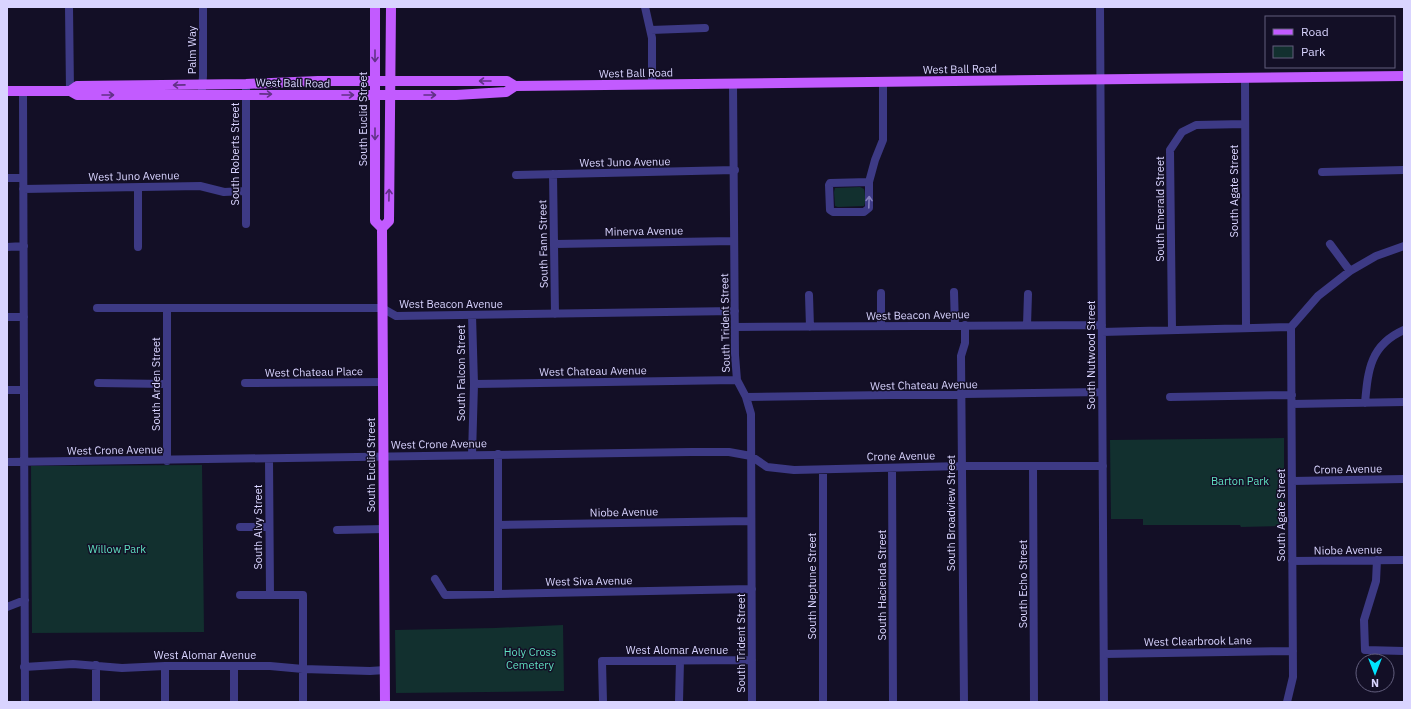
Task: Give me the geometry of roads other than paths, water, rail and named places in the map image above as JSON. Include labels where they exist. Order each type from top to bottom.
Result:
[{"type":"main road","name":"South Euclid Street","points":[[375,7],[375,221],[382,228]]},
{"type":"main road","name":"South Euclid Street","points":[[385,702],[382,228],[389,221],[391,7]]},
{"type":"main road","name":"West Ball Road","points":[[246,89],[298,82],[375,81],[507,81],[515,86],[1404,76]]},
{"type":"main road","name":"West Ball Road","points":[[7,91],[70,91],[77,95],[246,89],[390,95],[506,92],[515,86]]},
{"type":"street","points":[[69,7],[70,91]]},
{"type":"street","name":"Palm Way","points":[[202,90],[203,7]]},
{"type":"street","points":[[645,7],[651,30],[652,85]]},
{"type":"street","name":"South Nutwood Street","points":[[1100,7],[1104,702]]},
{"type":"street","points":[[651,30],[705,28]]},
{"type":"street","name":"South Agate Street","points":[[1245,78],[1246,328]]},
{"type":"street","points":[[869,182],[830,183],[830,210],[834,212],[867,211],[870,207],[869,182],[875,160],[883,140],[883,82]]},
{"type":"street","name":"South Trident Street","points":[[733,84],[735,170],[735,327],[737,380],[746,397],[751,414],[752,702]]},
{"type":"street","name":"South Roberts Street","points":[[246,89],[246,224]]},
{"type":"street","points":[[23,91],[25,702]]},
{"type":"street","name":"South Emerald Street","points":[[1172,330],[1170,150],[1182,132],[1196,125],[1245,124]]},
{"type":"street","name":"West Juno Avenue","points":[[516,175],[735,170]]},
{"type":"street","points":[[1322,172],[1404,170]]},
{"type":"street","name":"South Fann Street","points":[[553,174],[555,314]]},
{"type":"street","points":[[7,178],[23,178]]},
{"type":"street","name":"West Juno Avenue","points":[[23,189],[200,186],[224,192],[245,191]]},
{"type":"street","points":[[138,188],[138,247]]},
{"type":"street","name":"Minerva Avenue","points":[[554,244],[734,240]]},
{"type":"street","points":[[1330,244],[1350,271]]},
{"type":"street","points":[[7,246],[24,246]]},
{"type":"street","points":[[1291,327],[1318,296],[1350,271],[1376,256],[1404,246]]},
{"type":"street","points":[[954,292],[955,326]]},
{"type":"street","points":[[881,293],[881,326]]},
{"type":"street","points":[[1027,325],[1028,294]]},
{"type":"street","points":[[810,295],[810,327]]},
{"type":"street","name":"West Beacon Avenue","points":[[97,308],[382,308],[396,316],[735,311]]},
{"type":"street","name":"South Arden Street","points":[[167,308],[167,461]]},
{"type":"street","name":"South Falcon Street","points":[[472,315],[474,384],[472,455]]},
{"type":"street","points":[[7,317],[24,317]]},
{"type":"street","name":"South Broadview Street","points":[[964,702],[961,356],[965,343],[965,325]]},
{"type":"street","name":"West Beacon Avenue","points":[[735,327],[1027,325],[1102,329],[1172,330],[1291,327]]},
{"type":"street","name":"South Agate Street","points":[[1287,702],[1293,677],[1291,327]]},
{"type":"street","points":[[1365,403],[1368,372],[1378,350],[1395,334],[1404,330]]},
{"type":"street","name":"West Chateau Avenue","points":[[474,384],[737,380]]},
{"type":"street","name":"West Chateau Place","points":[[245,383],[383,382]]},
{"type":"street","points":[[98,383],[166,384]]},
{"type":"street","points":[[7,390],[23,390]]},
{"type":"street","name":"West Chateau Avenue","points":[[746,397],[1102,392]]},
{"type":"street","points":[[1170,396],[1292,395]]},
{"type":"street","points":[[1292,404],[1404,402]]},
{"type":"street","name":"West Crone Avenue","points":[[7,462],[167,461],[498,454],[714,452],[729,452],[751,456]]},
{"type":"street","points":[[498,454],[498,593]]},
{"type":"street","name":"Crone Avenue","points":[[751,456],[767,466],[794,470],[962,466],[1103,466]]},
{"type":"street","name":"South Alvy Street","points":[[269,459],[270,594]]},
{"type":"street","name":"South Echo Street","points":[[1033,466],[1034,702]]},
{"type":"street","name":"South Hacienda Street","points":[[892,468],[893,702]]},
{"type":"street","name":"South Neptune Street","points":[[823,470],[823,702]]},
{"type":"street","name":"Crone Avenue","points":[[1292,481],[1404,479]]},
{"type":"street","name":"Niobe Avenue","points":[[498,525],[752,521]]},
{"type":"street","points":[[240,527],[269,527]]},
{"type":"street","points":[[337,530],[384,529]]},
{"type":"street","points":[[1377,560],[1376,581],[1364,620],[1365,650],[1404,651]]},
{"type":"street","name":"Niobe Avenue","points":[[1292,561],[1404,560]]},
{"type":"street","name":"West Siva Avenue","points":[[435,579],[445,595],[752,589]]},
{"type":"street","points":[[240,594],[303,595],[304,702]]},
{"type":"street","points":[[7,607],[25,600]]},
{"type":"street","name":"West Clearbrook Lane","points":[[1104,654],[1293,651]]},
{"type":"street","name":"West Alomar Avenue","points":[[603,702],[602,661],[752,660]]},
{"type":"street","points":[[679,702],[680,661]]},
{"type":"street","name":"West Alomar Avenue","points":[[24,667],[73,664],[122,668],[165,666],[270,666],[303,669],[385,670]]},
{"type":"street","points":[[96,665],[96,702]]},
{"type":"street","points":[[165,666],[165,702]]},
{"type":"street","points":[[234,667],[234,702]]},
{"type":"park label","name":"Barton Park","points":[[1240,481]]},
{"type":"park label","name":"Willow Park","points":[[117,549]]},
{"type":"park label","name":"Holy Cross Cemetery","points":[[530,658]]}]
